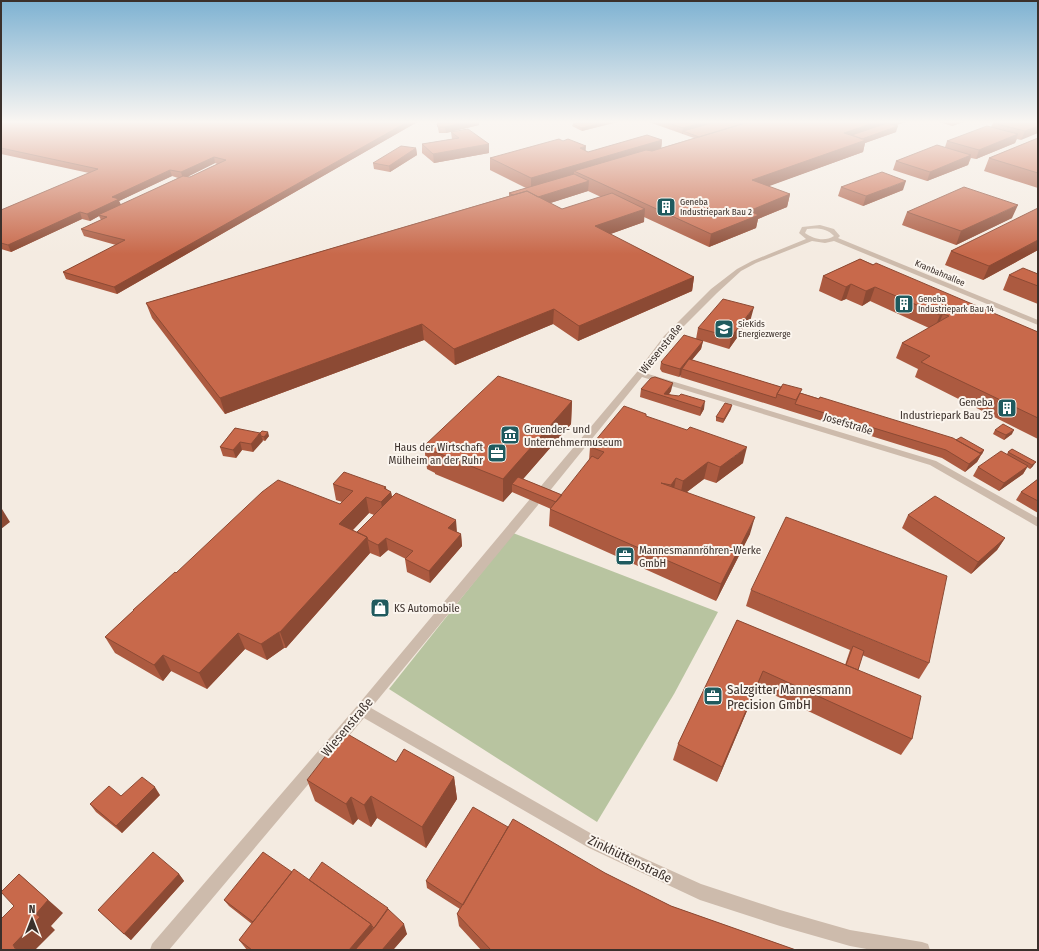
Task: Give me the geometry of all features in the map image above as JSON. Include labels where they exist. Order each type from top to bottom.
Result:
[{"type":"street","name":"Kranbahnallee","points":[[835,239],[837,236],[836,233],[829,229],[813,226],[804,228],[802,233],[812,239],[822,241],[835,239],[1038,323]]},
{"type":"street","name":"Wiesenstraße","points":[[158,950],[362,710],[640,374],[667,338],[714,291],[739,270],[754,262],[812,239]]},
{"type":"street","name":"Josefstraße","points":[[640,374],[933,463],[1038,523]]},
{"type":"street","name":"Zinkhüttenstraße","points":[[362,710],[594,843],[700,892],[780,918],[850,938],[922,950]]},
{"type":"green space","points":[[513,533],[718,612],[674,694],[597,822],[389,689]]},
{"type":"building","points":[[81,165],[196,165],[181,172],[170,170],[112,197],[119,199],[87,214],[80,212],[8,245],[1,243],[1,210],[98,169]]},
{"type":"building","points":[[215,165],[330,165],[114,287],[63,272],[125,240],[81,229],[107,217],[98,215],[183,176],[190,177]]},
{"type":"building","points":[[505,165],[575,165],[531,178]]},
{"type":"building","points":[[593,165],[794,165],[752,180],[790,194],[749,211],[759,215],[711,234],[574,171]]},
{"type":"building","points":[[910,165],[946,165],[930,172]]},
{"type":"building","points":[[1013,165],[1038,165],[1038,173]]},
{"type":"building","points":[[882,172],[906,181],[866,196],[841,187]]},
{"type":"building","points":[[574,174],[589,181],[538,197],[527,191],[513,195],[509,193]]},
{"type":"building","points":[[964,187],[1018,205],[961,231],[907,212]]},
{"type":"building","points":[[527,191],[562,209],[612,193],[645,209],[595,226],[694,277],[579,326],[554,309],[454,349],[422,324],[220,398],[146,303]]},
{"type":"building","points":[[1038,208],[1038,240],[989,266],[951,251]]},
{"type":"building","points":[[860,259],[873,265],[876,263],[1038,332],[1038,418],[921,362],[930,356],[902,343],[949,316],[943,314],[940,315],[875,287],[866,291],[851,284],[846,287],[823,276]]},
{"type":"building","points":[[1023,268],[1038,274],[1038,286],[1009,275]]},
{"type":"building","points":[[723,299],[754,307],[731,337],[698,328]]},
{"type":"building","points":[[684,335],[703,341],[680,369],[663,364],[661,362]]},
{"type":"building","points":[[689,359],[781,387],[776,398],[682,369]]},
{"type":"building","points":[[498,376],[572,401],[503,479],[424,446]]},
{"type":"building","points":[[655,377],[673,383],[664,394],[679,396],[681,394],[705,401],[701,408],[641,389],[651,378]]},
{"type":"building","points":[[783,384],[802,389],[796,400],[777,394]]},
{"type":"building","points":[[800,393],[819,399],[820,397],[953,438],[981,454],[969,464],[946,450],[795,404]]},
{"type":"building","points":[[725,403],[732,405],[724,419],[716,417]]},
{"type":"building","points":[[624,406],[646,414],[646,416],[687,430],[690,427],[747,447],[720,467],[708,462],[683,481],[676,478],[671,485],[661,483],[755,517],[721,584],[550,509],[592,456],[598,459],[604,452],[590,447]]},
{"type":"building","points":[[1003,424],[1014,430],[1006,435],[995,430]]},
{"type":"building","points":[[235,428],[260,433],[251,444],[240,442],[233,450],[220,447]]},
{"type":"building","points":[[262,431],[268,432],[264,437],[261,436],[260,433]]},
{"type":"building","points":[[961,437],[984,450],[980,453],[956,440]]},
{"type":"building","points":[[1012,449],[1036,462],[1032,465],[1008,452]]},
{"type":"building","points":[[1001,451],[1028,466],[1004,483],[978,467]]},
{"type":"building","points":[[344,472],[386,487],[384,488],[391,492],[381,502],[366,497],[339,524],[367,537],[280,632],[261,644],[238,633],[199,673],[163,655],[154,665],[105,637],[262,492],[278,480],[340,504],[353,491],[333,484]]},
{"type":"building","points":[[518,477],[562,495],[556,502],[512,484]]},
{"type":"building","points":[[1038,479],[1038,501],[1021,492]]},
{"type":"building","points":[[396,493],[456,520],[448,528],[461,534],[429,571],[405,559],[413,551],[386,538],[378,545],[357,532]]},
{"type":"building","points":[[935,496],[1005,538],[978,562],[908,515]]},
{"type":"building","points":[[786,517],[947,576],[929,663],[751,590]]},
{"type":"building","points":[[737,620],[921,696],[912,739],[763,671],[722,767],[678,744]]},
{"type":"building","points":[[853,646],[864,651],[858,670],[846,665]]},
{"type":"building","points":[[344,732],[396,762],[404,749],[454,777],[422,827],[371,796],[364,805],[351,797],[346,804],[307,780]]},
{"type":"building","points":[[142,777],[155,787],[116,826],[90,804],[109,786],[121,796]]},
{"type":"building","points":[[473,807],[508,827],[463,905],[426,881]]},
{"type":"building","points":[[513,819],[605,873],[671,906],[796,950],[491,950],[457,914]]},
{"type":"building","points":[[153,852],[179,874],[124,934],[98,910]]},
{"type":"building","points":[[263,852],[292,872],[253,922],[224,900]]},
{"type":"building","points":[[322,862],[388,908],[374,928],[371,924],[309,880]]},
{"type":"building","points":[[294,869],[371,924],[349,950],[252,950],[239,940]]},
{"type":"building","points":[[19,874],[48,900],[36,914],[40,917],[13,945],[16,950],[1,950],[1,919],[14,906],[1,892]]},
{"type":"building","points":[[388,909],[404,924],[382,950],[355,950],[375,927]]},
{"type":"place","name":"Geneba Industriepark Bau 2","points":[[666,207]]},
{"type":"place","name":"Geneba Industriepark Bau 14","points":[[904,304]]},
{"type":"place","name":"SieKids Energiezwerge","points":[[724,329]]},
{"type":"place","name":"Geneba Industriepark Bau 25","points":[[1007,408]]},
{"type":"place","name":"Gruender- und Unternehmermuseum","points":[[510,435]]},
{"type":"place","name":"Haus der Wirtschaft Mülheim an der Ruhr","points":[[497,453]]},
{"type":"place","name":"Mannesmannröhren-Werke GmbH","points":[[625,556]]},
{"type":"place","name":"KS Automobile","points":[[380,608]]},
{"type":"place","name":"Salzgitter Mannesmann Precision GmbH","points":[[713,696]]}]
